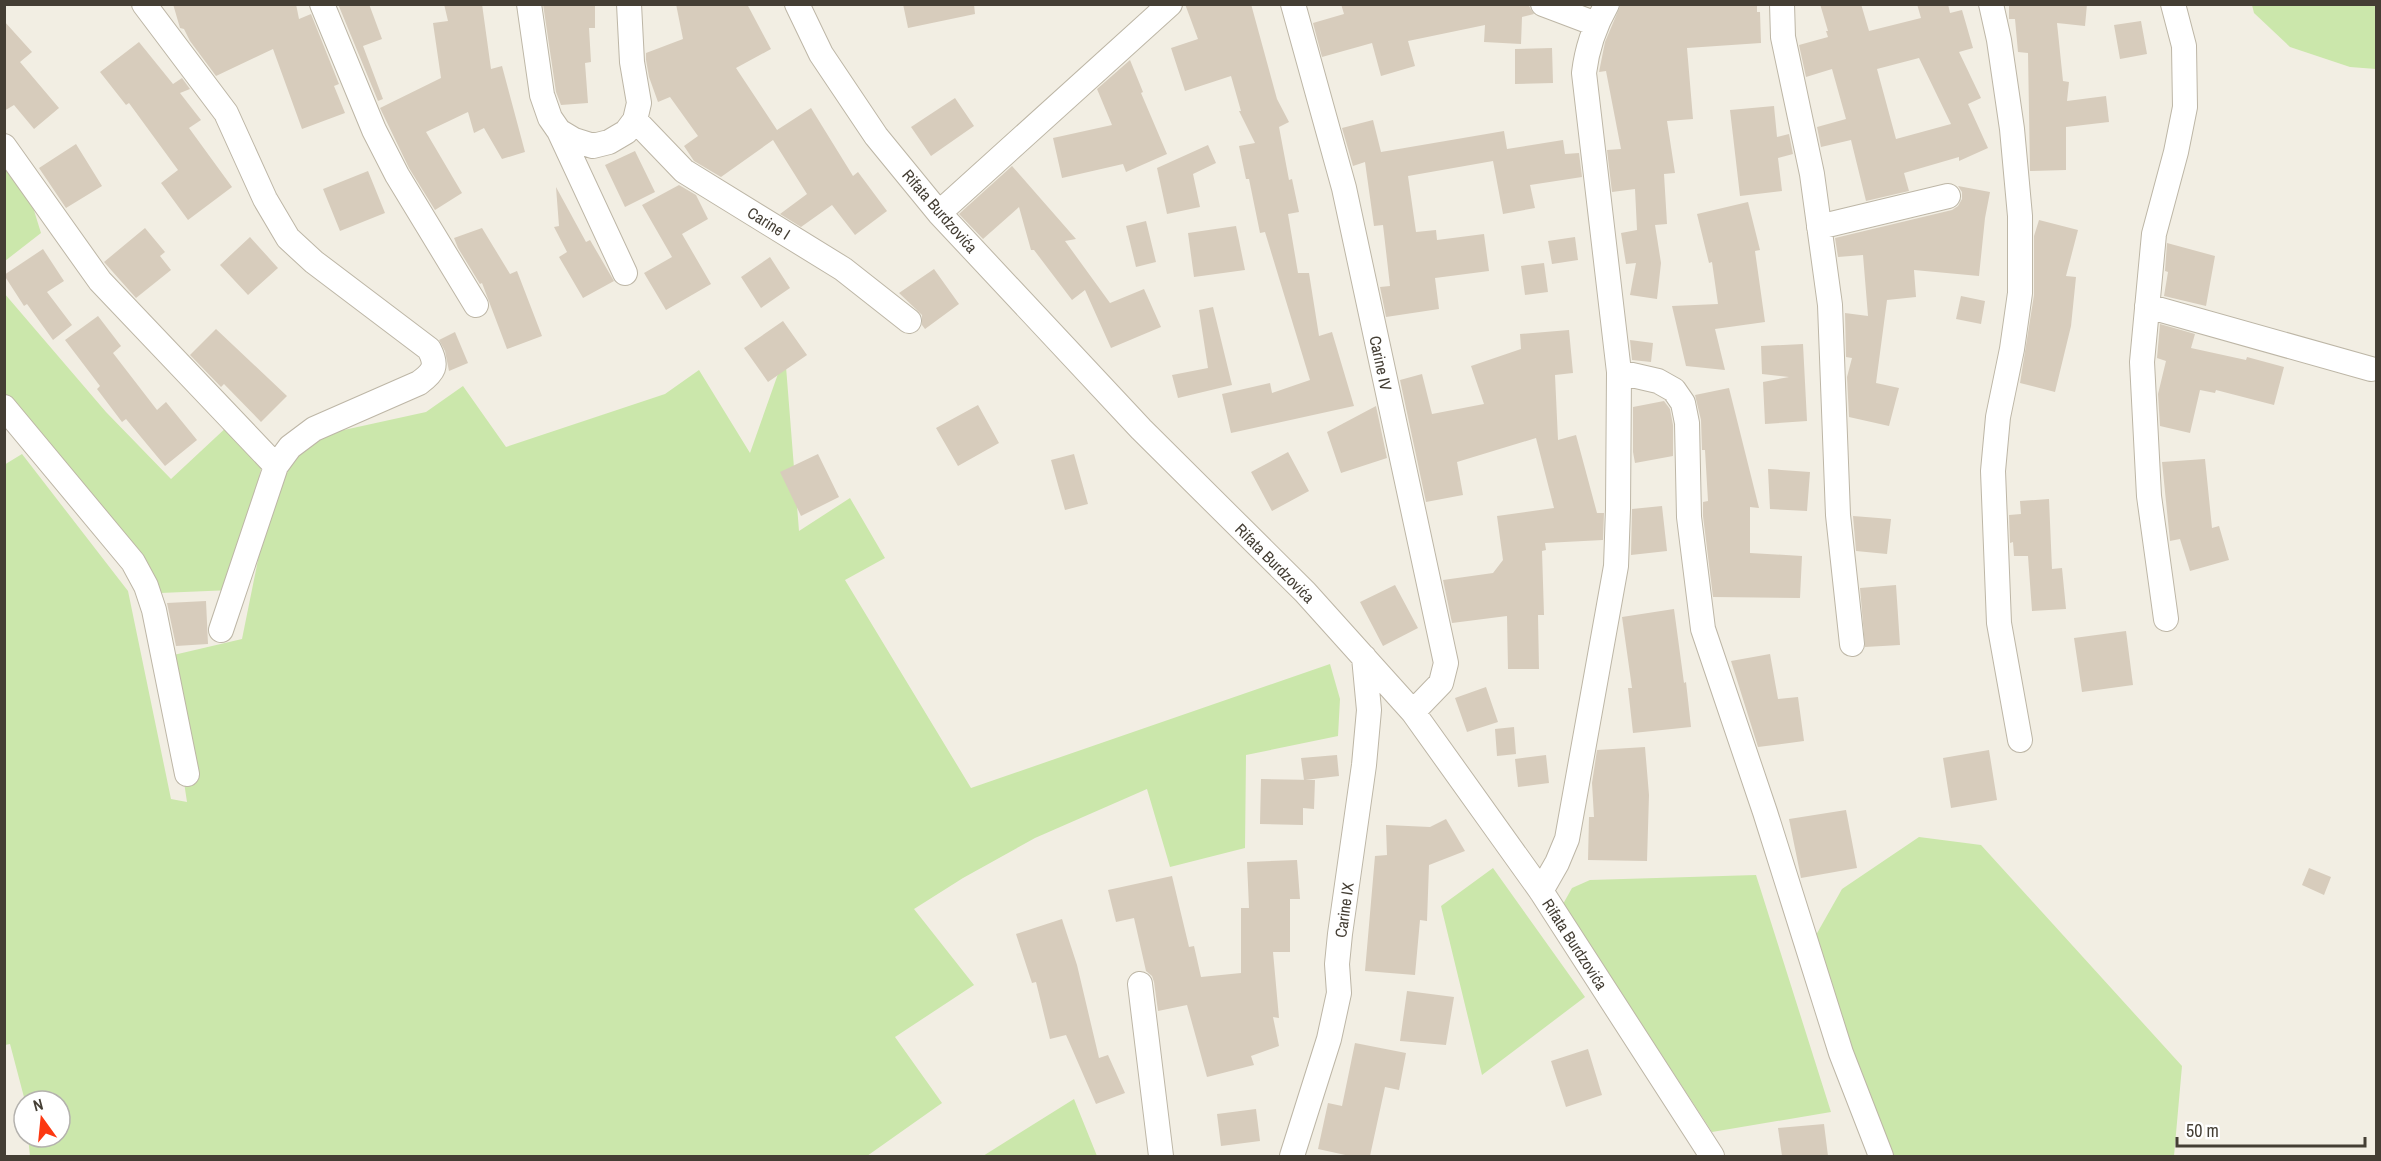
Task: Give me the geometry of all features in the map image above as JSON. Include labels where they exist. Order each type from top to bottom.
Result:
[{"type":"street","points":[[144,4],[226,113],[265,199],[288,238],[314,262],[429,349],[434,358],[434,367],[430,375],[419,383],[314,429],[290,447],[276,466],[221,630]]},
{"type":"street","points":[[322,4],[374,130],[397,175],[476,305]]},
{"type":"street","points":[[529,4],[542,95],[550,118],[560,131],[624,273]]},
{"type":"street","points":[[560,131],[574,140],[593,146],[609,142],[626,132],[635,120],[639,103],[632,62],[629,4]]},
{"type":"street","name":"Rifata Burdzovića","points":[[797,4],[821,54],[870,127],[939,213],[1141,429],[1305,592],[1413,712],[1541,891],[1712,1156]]},
{"type":"street","points":[[939,213],[1170,4]]},
{"type":"street","name":"Carine IV","points":[[1293,4],[1344,188],[1446,663],[1441,683],[1413,712]]},
{"type":"street","points":[[1541,891],[1567,839],[1616,566],[1619,372],[1584,73],[1587,47],[1602,14],[1543,4]]},
{"type":"street","points":[[1782,4],[1784,37],[1812,174],[1830,305],[1838,514],[1852,644]]},
{"type":"street","points":[[1991,4],[1999,40],[2012,129],[2020,216],[2020,293],[2012,349],[1998,417],[1993,471],[1999,623],[2020,740]]},
{"type":"street","points":[[2166,619],[2149,496],[2142,362],[2154,234],[2176,152],[2185,107],[2184,46],[2173,4]]},
{"type":"street","name":"Carine I","points":[[635,120],[684,171],[843,269],[909,321]]},
{"type":"street","points":[[4,146],[100,281],[276,466]]},
{"type":"street","points":[[1819,226],[1948,196]]},
{"type":"street","points":[[2147,306],[2371,369]]},
{"type":"street","points":[[1619,372],[1658,381],[1674,390],[1683,403],[1687,423],[1689,517],[1703,630],[1776,845],[1841,1053],[1881,1156]]},
{"type":"street","points":[[4,407],[133,562],[146,586],[154,610],[187,774]]},
{"type":"street","name":"Carine IX","points":[[1292,1156],[1332,1028],[1339,993],[1337,964],[1340,934],[1364,765],[1369,710],[1364,657]]},
{"type":"street","points":[[1140,984],[1161,1156]]},
{"type":"green space","points":[[2252,5],[2376,5],[2376,69],[2350,67],[2290,47],[2254,13]]},
{"type":"green space","points":[[4,162],[32,204],[41,233],[5,261]]},
{"type":"green space","points":[[4,293],[106,412],[171,479],[230,424],[264,456],[232,590],[160,593],[5,394]]},
{"type":"green space","points":[[785,354],[799,531],[850,498],[885,558],[845,580],[971,788],[1330,664],[1340,699],[1338,736],[1246,755],[1245,848],[1170,867],[1147,789],[1035,838],[963,878],[914,909],[974,985],[895,1037],[942,1103],[867,1156],[30,1156],[29,1149],[72,1149],[72,1089],[22,1089],[10,1044],[5,1045],[4,465],[22,454],[128,591],[171,799],[187,802],[165,657],[242,639],[277,466],[321,435],[426,412],[463,386],[506,447],[665,394],[699,370],[750,453]]},
{"type":"green space","points":[[1919,837],[1981,845],[2182,1066],[2174,1156],[1882,1156],[1816,935],[1842,889]]},
{"type":"green space","points":[[1493,868],[1585,997],[1482,1075],[1441,906]]},
{"type":"green space","points":[[1756,875],[1831,1112],[1712,1132],[1563,904],[1572,888],[1590,880]]},
{"type":"green space","points":[[1074,1099],[1097,1156],[983,1156]]},
{"type":"building","points":[[173,4],[296,4],[299,19],[311,14],[339,84],[334,86],[345,113],[302,129],[273,49],[216,76],[184,29],[180,28]]},
{"type":"building","points":[[338,4],[369,4],[382,39],[363,46],[383,99],[378,101]]},
{"type":"building","points":[[444,4],[482,4],[491,69],[502,66],[525,152],[502,159],[484,128],[474,133],[468,112],[426,132],[462,193],[435,210],[409,168],[380,108],[441,78],[433,23],[448,21]]},
{"type":"building","points":[[543,4],[595,4],[595,28],[589,28],[591,62],[585,63],[588,103],[561,105],[556,92]]},
{"type":"building","points":[[676,4],[747,4],[771,49],[736,68],[777,130],[811,108],[853,176],[858,172],[887,211],[855,235],[832,205],[801,227],[780,214],[807,194],[773,140],[721,177],[694,161],[684,146],[698,136],[670,97],[658,102],[646,60],[646,53],[683,39]]},
{"type":"building","points":[[903,4],[974,4],[975,14],[908,28]]},
{"type":"building","points":[[1185,4],[1251,4],[1277,99],[1289,122],[1279,127],[1289,180],[1292,179],[1299,212],[1288,214],[1298,273],[1309,273],[1319,336],[1332,332],[1354,406],[1231,433],[1222,394],[1270,383],[1272,393],[1310,380],[1265,232],[1260,233],[1249,179],[1246,179],[1239,146],[1255,143],[1239,111],[1241,111],[1231,76],[1185,91],[1171,48],[1198,39]]},
{"type":"building","points":[[1341,4],[1529,6],[1534,14],[1522,17],[1521,44],[1484,42],[1485,25],[1408,41],[1415,66],[1381,76],[1372,43],[1322,57],[1313,23],[1344,14]]},
{"type":"building","points":[[1621,4],[1757,4],[1757,12],[1760,12],[1761,43],[1687,48],[1693,119],[1667,121],[1675,173],[1664,174],[1667,224],[1655,225],[1661,263],[1657,299],[1630,295],[1636,263],[1626,264],[1621,233],[1637,230],[1635,189],[1612,192],[1607,150],[1621,149],[1606,71],[1599,72],[1605,42]]},
{"type":"building","points":[[1820,4],[1861,4],[1869,31],[1921,18],[1917,4],[1948,4],[1950,13],[1962,10],[1973,48],[1959,52],[1981,98],[1968,104],[1988,148],[1959,161],[1959,157],[1904,173],[1909,191],[1866,201],[1851,140],[1821,147],[1817,127],[1846,119],[1832,69],[1806,77],[1799,45],[1828,37],[1826,31],[1828,31]],"holes":[[[1919,58],[1951,124],[1896,139],[1877,69]]]},
{"type":"building","points":[[2009,4],[2087,4],[2085,26],[2057,23],[2063,81],[2069,82],[2067,101],[2106,96],[2109,122],[2066,127],[2066,170],[2030,171],[2028,53],[2018,52],[2015,19],[2009,19]]},
{"type":"building","points":[[4,21],[32,52],[20,62],[59,108],[34,129],[14,105],[4,111]]},
{"type":"building","points":[[2141,21],[2147,54],[2120,59],[2114,25]]},
{"type":"building","points":[[139,42],[173,84],[182,78],[190,89],[180,93],[201,120],[189,128],[232,187],[188,220],[161,183],[178,170],[129,103],[126,105],[100,72]]},
{"type":"building","points":[[1552,48],[1553,83],[1515,84],[1515,49]]},
{"type":"building","points":[[1130,60],[1143,92],[1141,93],[1167,154],[1126,172],[1123,164],[1062,178],[1053,138],[1112,125],[1097,89]]},
{"type":"building","points":[[955,98],[974,126],[931,156],[911,127]]},
{"type":"building","points":[[1774,106],[1777,137],[1789,134],[1793,154],[1778,158],[1782,191],[1740,196],[1730,110]]},
{"type":"building","points":[[1373,120],[1381,152],[1504,131],[1507,149],[1563,140],[1565,154],[1579,153],[1582,177],[1530,185],[1535,208],[1503,214],[1493,161],[1408,176],[1416,232],[1436,230],[1437,240],[1484,234],[1489,271],[1435,278],[1439,309],[1386,317],[1380,287],[1390,286],[1383,225],[1374,226],[1365,162],[1353,166],[1342,128]]},
{"type":"building","points":[[76,144],[102,186],[66,208],[39,168]]},
{"type":"building","points":[[1208,145],[1216,163],[1193,174],[1200,207],[1167,214],[1157,168]]},
{"type":"building","points":[[635,151],[655,192],[625,207],[605,165]]},
{"type":"building","points":[[1012,166],[1076,239],[1065,241],[1110,303],[1144,289],[1161,327],[1111,348],[1085,290],[1072,300],[1034,250],[1031,250],[1019,207],[983,239],[959,214]]},
{"type":"building","points":[[368,171],[385,213],[340,231],[323,189]]},
{"type":"building","points":[[679,185],[696,195],[708,219],[682,234],[711,284],[666,310],[644,273],[672,257],[642,205]]},
{"type":"building","points":[[1958,186],[1990,192],[1979,276],[1914,270],[1916,297],[1887,300],[1876,383],[1899,388],[1889,426],[1849,417],[1847,377],[1852,358],[1846,357],[1845,313],[1868,316],[1863,255],[1838,257],[1835,238],[1952,210],[1962,199],[1962,192]]},
{"type":"building","points":[[556,187],[586,242],[590,240],[614,281],[583,298],[559,257],[567,252],[554,227],[559,226]]},
{"type":"building","points":[[1748,202],[1760,250],[1755,251],[1765,322],[1715,329],[1725,370],[1686,366],[1672,306],[1718,304],[1712,262],[1709,263],[1697,214]]},
{"type":"building","points":[[2039,220],[2078,230],[2066,276],[2076,277],[2071,326],[2055,392],[2020,383],[2034,295],[2034,236]]},
{"type":"building","points":[[1146,221],[1156,262],[1136,267],[1126,226]]},
{"type":"building","points":[[1236,226],[1245,270],[1194,277],[1188,233]]},
{"type":"building","points":[[145,228],[165,252],[160,256],[171,270],[136,298],[104,262]]},
{"type":"building","points":[[482,228],[510,274],[517,271],[542,336],[507,349],[482,283],[480,284],[454,238]]},
{"type":"building","points":[[250,237],[278,268],[248,295],[220,265]]},
{"type":"building","points":[[1575,237],[1578,260],[1552,264],[1548,241]]},
{"type":"building","points":[[2167,243],[2215,256],[2206,306],[2164,296],[2168,272],[2165,271]]},
{"type":"building","points":[[43,249],[64,281],[47,292],[72,325],[53,340],[27,304],[24,306],[4,275]]},
{"type":"building","points":[[770,257],[790,288],[761,308],[741,277]]},
{"type":"building","points":[[1544,263],[1548,292],[1525,295],[1521,266]]},
{"type":"building","points":[[934,269],[959,304],[925,329],[922,325],[922,315],[899,293]]},
{"type":"building","points":[[1961,296],[1985,301],[1981,324],[1956,319]]},
{"type":"building","points":[[1213,307],[1232,385],[1178,398],[1172,375],[1208,368],[1199,310]]},
{"type":"building","points":[[98,316],[121,346],[113,353],[157,410],[166,402],[197,440],[165,466],[126,419],[122,422],[97,389],[100,386],[65,340]]},
{"type":"building","points":[[783,321],[807,355],[768,382],[744,348]]},
{"type":"building","points":[[2160,324],[2195,334],[2191,348],[2246,360],[2247,357],[2284,367],[2274,405],[2216,390],[2215,393],[2200,390],[2190,433],[2160,426],[2158,394],[2166,361],[2157,358]]},
{"type":"building","points":[[216,329],[287,396],[261,422],[224,384],[221,387],[190,355]]},
{"type":"building","points":[[1569,330],[1573,373],[1555,375],[1558,440],[1576,435],[1597,513],[1604,513],[1603,540],[1545,543],[1546,550],[1542,551],[1544,615],[1538,615],[1539,669],[1508,669],[1507,616],[1452,623],[1443,580],[1493,573],[1503,560],[1497,516],[1554,508],[1536,438],[1457,462],[1463,495],[1426,502],[1400,380],[1422,374],[1432,414],[1484,404],[1471,366],[1521,349],[1520,334]]},
{"type":"building","points":[[455,332],[468,363],[449,371],[445,351],[439,340]]},
{"type":"building","points":[[1630,340],[1653,343],[1651,362],[1632,360]]},
{"type":"building","points":[[1803,344],[1807,421],[1765,424],[1763,382],[1789,377],[1762,374],[1761,346]]},
{"type":"building","points":[[1729,388],[1759,508],[1750,507],[1750,553],[1802,556],[1800,598],[1713,597],[1703,516],[1703,502],[1708,501],[1705,450],[1702,450],[1701,420],[1695,395]]},
{"type":"building","points":[[1664,401],[1670,409],[1673,425],[1673,456],[1635,463],[1633,407]]},
{"type":"building","points":[[978,405],[999,443],[958,466],[936,428]]},
{"type":"building","points":[[1376,406],[1387,458],[1341,473],[1327,432]]},
{"type":"building","points":[[1288,452],[1309,491],[1272,511],[1251,472]]},
{"type":"building","points":[[818,454],[839,497],[801,516],[780,472]]},
{"type":"building","points":[[1074,454],[1088,504],[1065,510],[1051,460]]},
{"type":"building","points":[[2205,459],[2212,528],[2219,526],[2229,560],[2190,571],[2180,539],[2170,541],[2162,462]]},
{"type":"building","points":[[1768,469],[1810,472],[1807,511],[1770,509]]},
{"type":"building","points":[[2049,499],[2052,569],[2062,568],[2066,609],[2032,611],[2028,556],[2014,556],[2013,542],[2010,543],[2009,515],[2021,514],[2020,501]]},
{"type":"building","points":[[1662,506],[1667,551],[1631,555],[1632,509]]},
{"type":"building","points":[[1853,516],[1891,519],[1887,554],[1856,551]]},
{"type":"building","points":[[1395,585],[1418,628],[1383,646],[1360,602]]},
{"type":"building","points":[[1896,585],[1900,645],[1865,647],[1860,588]]},
{"type":"building","points":[[206,601],[208,644],[176,646],[167,603]]},
{"type":"building","points":[[1674,609],[1691,727],[1633,733],[1628,688],[1632,688],[1622,617]]},
{"type":"building","points":[[2126,631],[2133,685],[2082,692],[2074,638]]},
{"type":"building","points":[[1770,654],[1778,699],[1798,697],[1804,741],[1758,747],[1731,661]]},
{"type":"building","points":[[1486,687],[1498,722],[1467,732],[1455,698]]},
{"type":"building","points":[[1514,727],[1516,754],[1497,756],[1495,729]]},
{"type":"building","points":[[1645,747],[1649,795],[1647,861],[1588,860],[1589,817],[1594,817],[1592,783],[1597,750]]},
{"type":"building","points":[[1989,750],[1997,800],[1951,808],[1943,758]]},
{"type":"building","points":[[1337,755],[1339,776],[1304,780],[1301,758]]},
{"type":"building","points":[[1546,755],[1549,783],[1518,787],[1515,759]]},
{"type":"building","points":[[1261,779],[1315,780],[1314,809],[1303,808],[1303,825],[1260,824]]},
{"type":"building","points":[[1846,810],[1857,868],[1801,878],[1789,819]]},
{"type":"building","points":[[1446,819],[1465,851],[1429,865],[1427,921],[1420,920],[1415,975],[1365,971],[1375,856],[1387,855],[1386,825],[1430,827]]},
{"type":"building","points":[[1297,860],[1300,899],[1290,899],[1290,952],[1273,952],[1279,1018],[1273,1017],[1279,1046],[1251,1056],[1254,1065],[1207,1077],[1187,1005],[1158,1011],[1154,982],[1152,976],[1146,971],[1134,918],[1116,922],[1108,890],[1172,876],[1189,947],[1194,946],[1201,977],[1241,973],[1241,908],[1249,908],[1247,862]]},
{"type":"building","points":[[2309,868],[2331,877],[2324,895],[2302,885]]},
{"type":"building","points":[[1062,919],[1077,965],[1099,1058],[1108,1055],[1125,1093],[1096,1104],[1066,1035],[1050,1039],[1036,982],[1032,983],[1016,934]]},
{"type":"building","points":[[1407,991],[1454,997],[1446,1045],[1400,1041]]},
{"type":"building","points":[[1355,1043],[1406,1053],[1399,1090],[1385,1087],[1370,1156],[1350,1156],[1318,1149],[1328,1103],[1342,1106]]},
{"type":"building","points":[[1588,1049],[1602,1095],[1566,1107],[1551,1061]]},
{"type":"building","points":[[1256,1109],[1260,1141],[1221,1146],[1217,1114]]},
{"type":"building","points":[[1824,1124],[1828,1156],[1782,1156],[1778,1128]]}]
